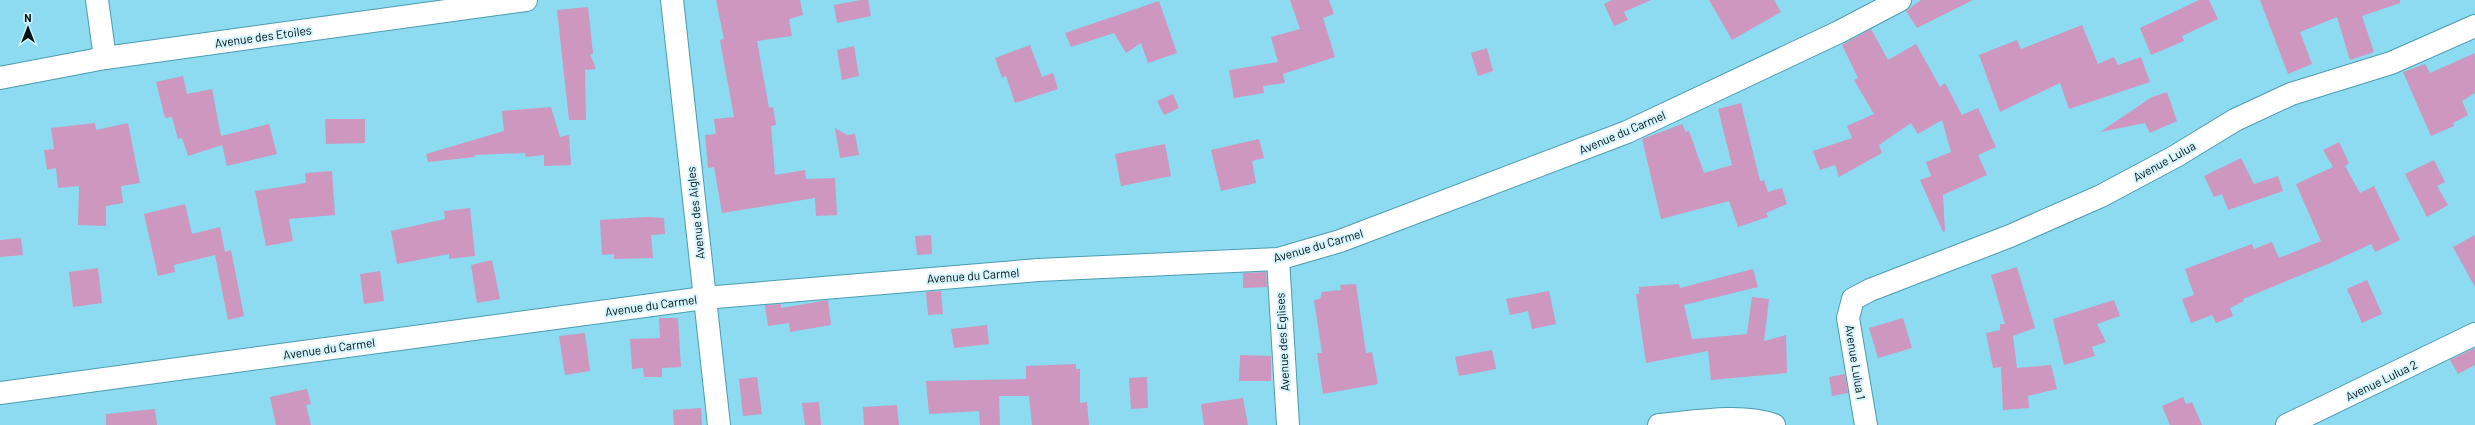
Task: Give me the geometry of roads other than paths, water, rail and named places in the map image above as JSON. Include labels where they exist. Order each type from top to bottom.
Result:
[{"type":"street","points":[[97,0],[105,58]]},
{"type":"street","name":"Avenue des Etoiles","points":[[0,78],[105,58],[526,0]]},
{"type":"street","name":"Avenue des Aigles","points":[[672,0],[719,425]]},
{"type":"street","name":"Avenue du Carmel","points":[[0,393],[704,298],[1038,270],[1278,259],[1348,238],[1627,132],[1839,32],[1900,0]]},
{"type":"street","name":"Avenue Lulua","points":[[1852,300],[1870,290],[2010,236],[2101,196],[2176,156],[2235,120],[2292,94],[2391,63],[2475,26]]},
{"type":"street","name":"Avenue des Eglises","points":[[1278,259],[1288,425]]},
{"type":"street","name":"Avenue Lulua 1","points":[[1852,300],[1848,318],[1866,425]]},
{"type":"street","name":"Avenue Lulua 2","points":[[2287,425],[2475,334]]},
{"type":"street","points":[[1659,425],[1729,419],[1767,422],[1774,425]]}]
